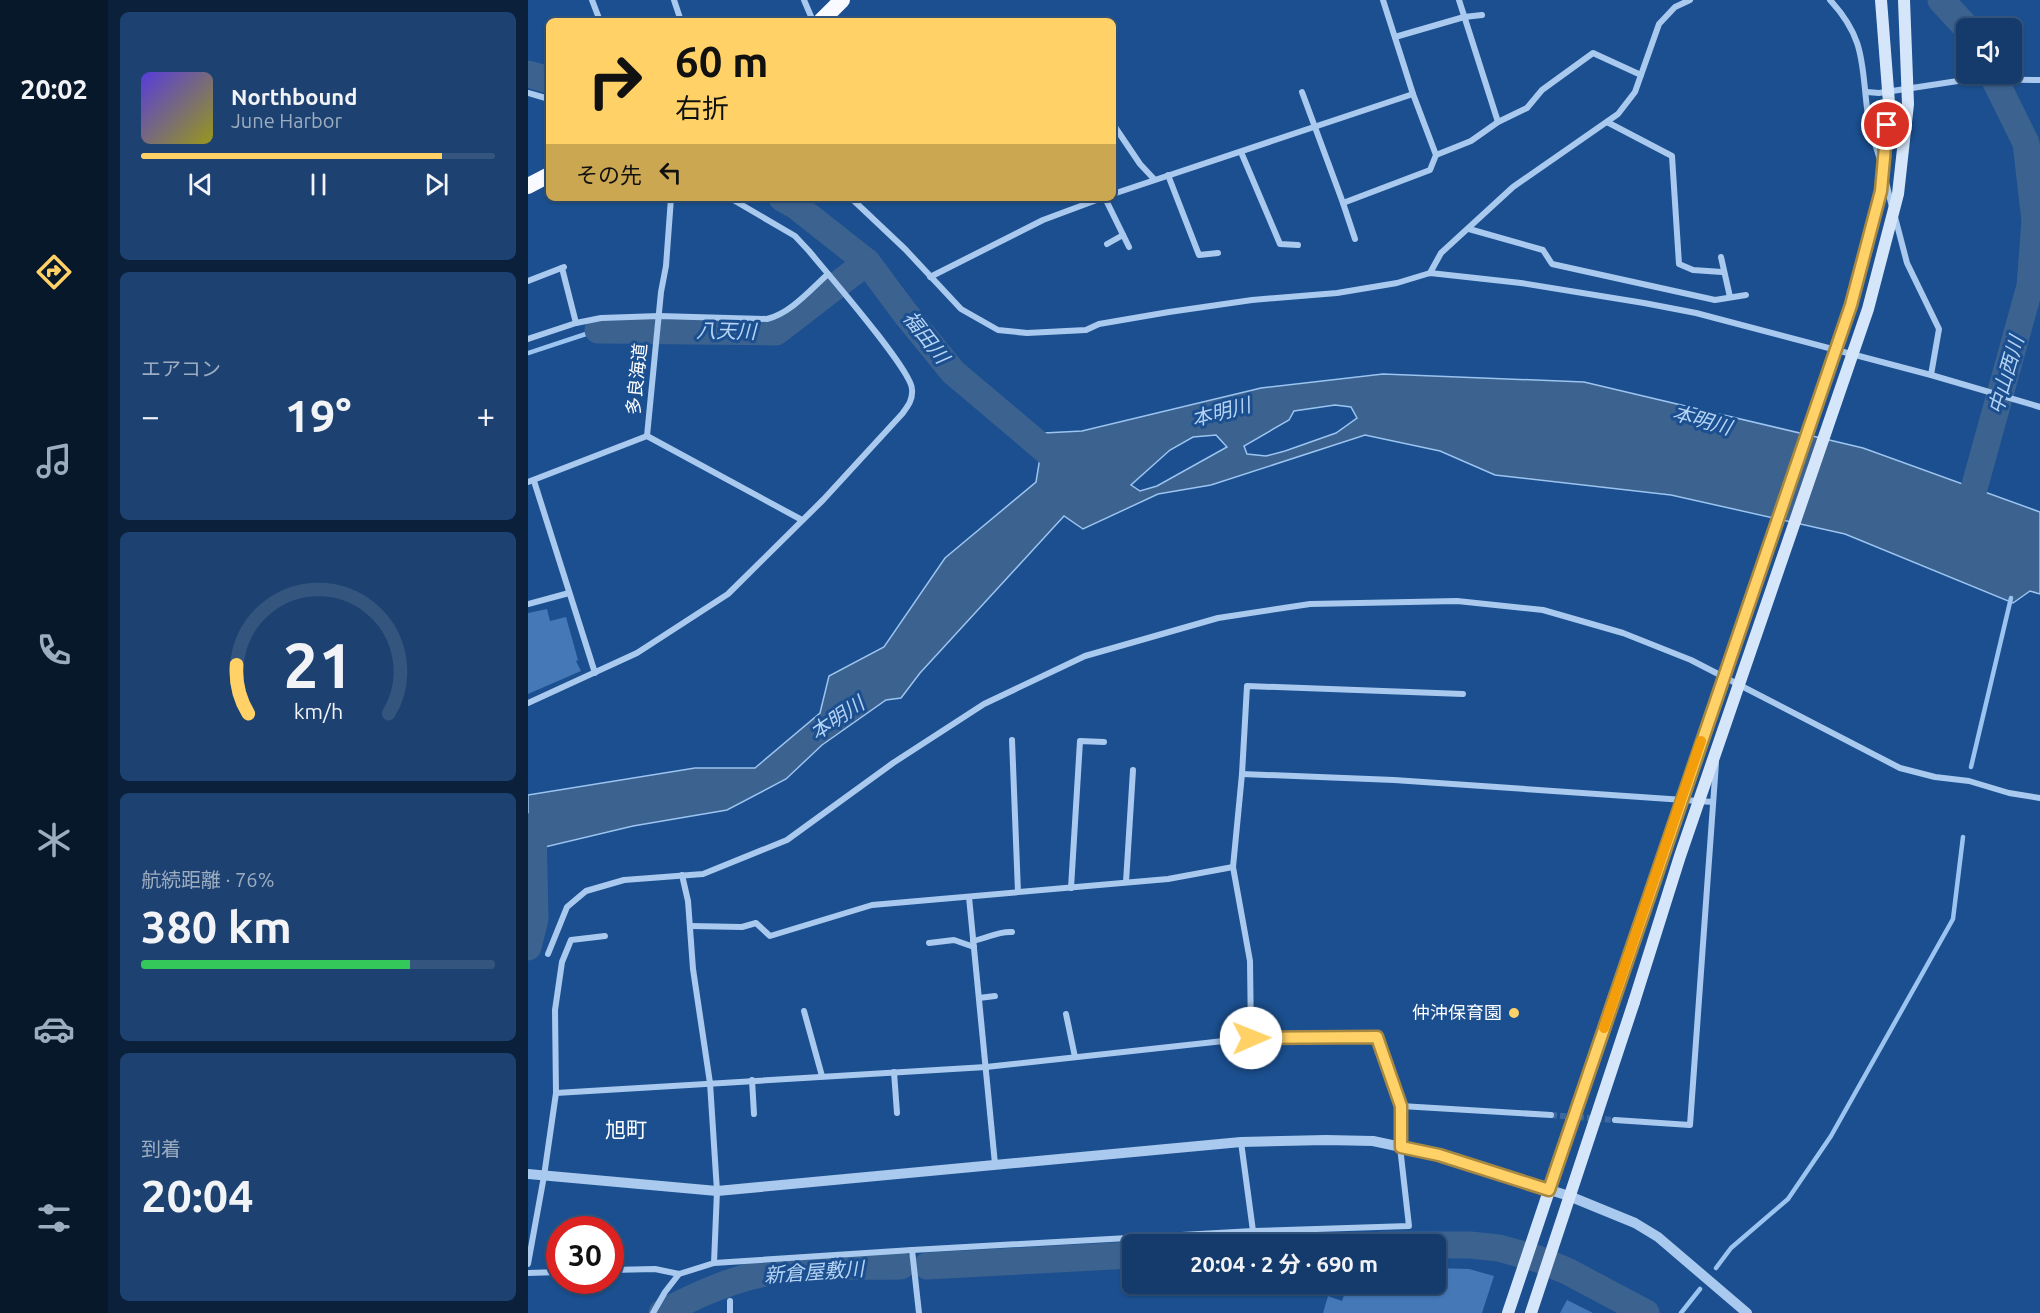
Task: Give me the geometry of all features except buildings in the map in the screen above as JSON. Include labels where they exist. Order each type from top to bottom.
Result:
[{"type":"highway","points":[[823,18],[842,0]]},
{"type":"highway","points":[[528,186],[546,177]]},
{"type":"main road","points":[[1508,1313],[1851,305],[1881,191],[1888,103],[1881,0]]},
{"type":"main road","points":[[1531,1313],[1680,856],[1868,309],[1898,194],[1908,104],[1904,0]]},
{"type":"street","points":[[592,0],[599,18]]},
{"type":"street","points":[[674,0],[680,18]]},
{"type":"street","points":[[804,0],[812,18]]},
{"type":"street","points":[[1343,204],[1430,170],[1436,155],[1413,94],[1383,0]]},
{"type":"street","points":[[1459,0],[1498,122]]},
{"type":"street","points":[[1430,273],[1441,254],[1513,187],[1618,114],[1635,92],[1659,24],[1675,8],[1690,0]]},
{"type":"street","points":[[1830,0],[1843,15],[1862,52],[1868,116],[1908,263],[1939,329],[1931,375]]},
{"type":"street","points":[[1395,37],[1464,17],[1482,15]]},
{"type":"street","points":[[1436,155],[1471,141],[1498,122],[1527,108],[1542,90],[1593,53],[1641,75]]},
{"type":"street","points":[[1867,92],[1879,93],[1971,79],[2038,80]]},
{"type":"street","points":[[1302,92],[1355,239]]},
{"type":"street","points":[[528,93],[546,98]]},
{"type":"street","points":[[1116,193],[1413,94]]},
{"type":"street","points":[[1607,122],[1672,156],[1679,264],[1694,270],[1722,272]]},
{"type":"street","points":[[1116,128],[1140,164],[1154,179]]},
{"type":"street","points":[[1241,152],[1281,244],[1298,245]]},
{"type":"street","points":[[1168,175],[1199,255],[1218,253]]},
{"type":"street","name":"多良海道","points":[[531,481],[647,436],[671,201]]},
{"type":"street","points":[[528,703],[637,653],[728,594],[886,432],[912,400],[913,387],[897,362],[795,236],[735,201]]},
{"type":"street","points":[[854,201],[905,249],[961,309],[998,330],[1027,333],[1086,330],[1099,324],[1169,312],[1252,300],[1336,293],[1397,283],[1430,273],[1521,283],[1644,303],[1751,327],[2040,407]]},
{"type":"street","points":[[930,277],[1043,220],[1096,201]]},
{"type":"street","points":[[1106,201],[1129,247]]},
{"type":"street","points":[[1469,229],[1543,250],[1552,264],[1715,300],[1746,295]]},
{"type":"street","points":[[1107,244],[1124,235]]},
{"type":"street","points":[[1720,257],[1730,297]]},
{"type":"street","points":[[528,281],[564,267],[576,323]]},
{"type":"street","points":[[528,339],[576,323],[601,318],[659,316],[767,319],[776,317],[795,304],[828,274]]},
{"type":"street","points":[[647,436],[802,520]]},
{"type":"street","points":[[531,481],[595,673]]},
{"type":"street","points":[[528,604],[569,593]]},
{"type":"street","points":[[548,954],[567,907],[586,891],[624,880],[703,874],[787,840],[892,763],[984,704],[1085,656],[1218,618],[1310,604],[1457,601],[1543,610],[1623,633],[1691,660],[1900,768],[2040,798]]},
{"type":"street","points":[[1251,1038],[1250,961],[1233,867],[1242,774],[1247,686],[1463,694]]},
{"type":"street","points":[[1012,740],[1018,892]]},
{"type":"street","points":[[1071,888],[1080,741],[1104,742]]},
{"type":"street","points":[[1615,1120],[1690,1125],[1718,744]]},
{"type":"street","points":[[1126,882],[1133,770]]},
{"type":"street","points":[[1242,774],[1394,780],[1713,802]]},
{"type":"street","points":[[690,926],[742,927],[756,923],[770,936],[872,905],[1168,879],[1233,867]]},
{"type":"street","points":[[682,875],[688,901],[693,969],[710,1083],[717,1191],[714,1263]]},
{"type":"street","points":[[969,897],[995,1164]]},
{"type":"street","points":[[929,943],[954,940],[974,944],[999,932],[1012,932]]},
{"type":"street","points":[[528,1264],[536,1175],[556,1093],[555,1010],[562,963],[571,940],[604,936]]},
{"type":"street","points":[[979,998],[995,996]]},
{"type":"street","points":[[804,1011],[822,1076]]},
{"type":"street","points":[[1066,1014],[1075,1057]]},
{"type":"street","points":[[556,1093],[986,1066],[1251,1038],[1377,1037],[1401,1106],[1401,1147],[1408,1226],[912,1250],[714,1263],[679,1274],[655,1269],[624,1270]]},
{"type":"street","points":[[894,1072],[897,1113]]},
{"type":"street","points":[[752,1080],[754,1114]]},
{"type":"street","points":[[1401,1106],[1551,1115]]},
{"type":"street","points":[[536,1175],[717,1191],[1241,1142],[1361,1141],[1439,1155],[1569,1196],[1635,1223],[1658,1238],[1747,1313]]},
{"type":"street","points":[[1241,1142],[1253,1232]]},
{"type":"street","points":[[912,1250],[919,1313]]},
{"type":"street","points":[[528,1273],[546,1272]]},
{"type":"street","points":[[653,1313],[679,1274]]},
{"type":"street","points":[[730,1301],[730,1313]]},
{"type":"water","name":"本明川","points":[[1383,374],[1584,382],[1863,448],[2040,512],[2040,594],[2030,591],[2013,603],[1845,534],[1671,495],[1495,475],[1440,451],[1365,435],[1211,485],[1158,494],[1083,529],[1064,516],[920,673],[901,698],[886,700],[822,745],[786,779],[727,810],[633,826],[528,851],[528,795],[695,768],[755,768],[820,713],[829,676],[884,647],[945,558],[1036,482],[1044,433],[1082,431],[1261,388]],"holes":[[[1335,405],[1351,407],[1357,418],[1336,433],[1285,451],[1266,456],[1247,454],[1244,446],[1289,420],[1294,411]],[[1216,435],[1227,447],[1157,486],[1140,491],[1131,485],[1170,450],[1193,437]]]},
{"type":"waterway","name":"中山西川","points":[[1941,0],[1958,18]]},
{"type":"waterway","name":"福田川","points":[[528,74],[546,79]]},
{"type":"waterway","name":"中山西川","points":[[1970,503],[2030,286],[2035,221],[2026,143],[1997,84]]},
{"type":"waterway","name":"福田川","points":[[787,201],[867,262],[953,372],[1069,470]]},
{"type":"waterway","name":"八天川","points":[[598,330],[776,332],[867,262]]},
{"type":"waterway","points":[[528,353],[598,330]]},
{"type":"waterway","points":[[1971,767],[2011,598]]},
{"type":"waterway","points":[[528,947],[535,919],[533,826]]},
{"type":"waterway","points":[[1716,1268],[1731,1248],[1788,1199],[1831,1136],[1953,919],[1963,837]]},
{"type":"waterway","name":"新倉屋敷川","points":[[1446,1245],[1499,1248],[1538,1259],[1567,1271],[1646,1313]]},
{"type":"waterway","name":"新倉屋敷川","points":[[927,1266],[1122,1256]]},
{"type":"waterway","name":"新倉屋敷川","points":[[662,1313],[717,1288],[775,1271],[822,1267],[901,1266]]},
{"type":"waterway","points":[[1681,1313],[1700,1289]]},
{"type":"tunnel","points":[[1551,1115],[1615,1120]]},
{"type":"slow traffic","points":[[1604,1028],[1701,741]]},
{"type":"place","name":"仲沖保育園","points":[[1514,1013]]},
{"type":"district","name":"旭町","points":[[626,1130]]},
{"type":"route","points":[[1251,1038],[1377,1037],[1401,1106],[1401,1147],[1439,1155],[1549,1190],[1851,305],[1881,191],[1887,125]]}]
